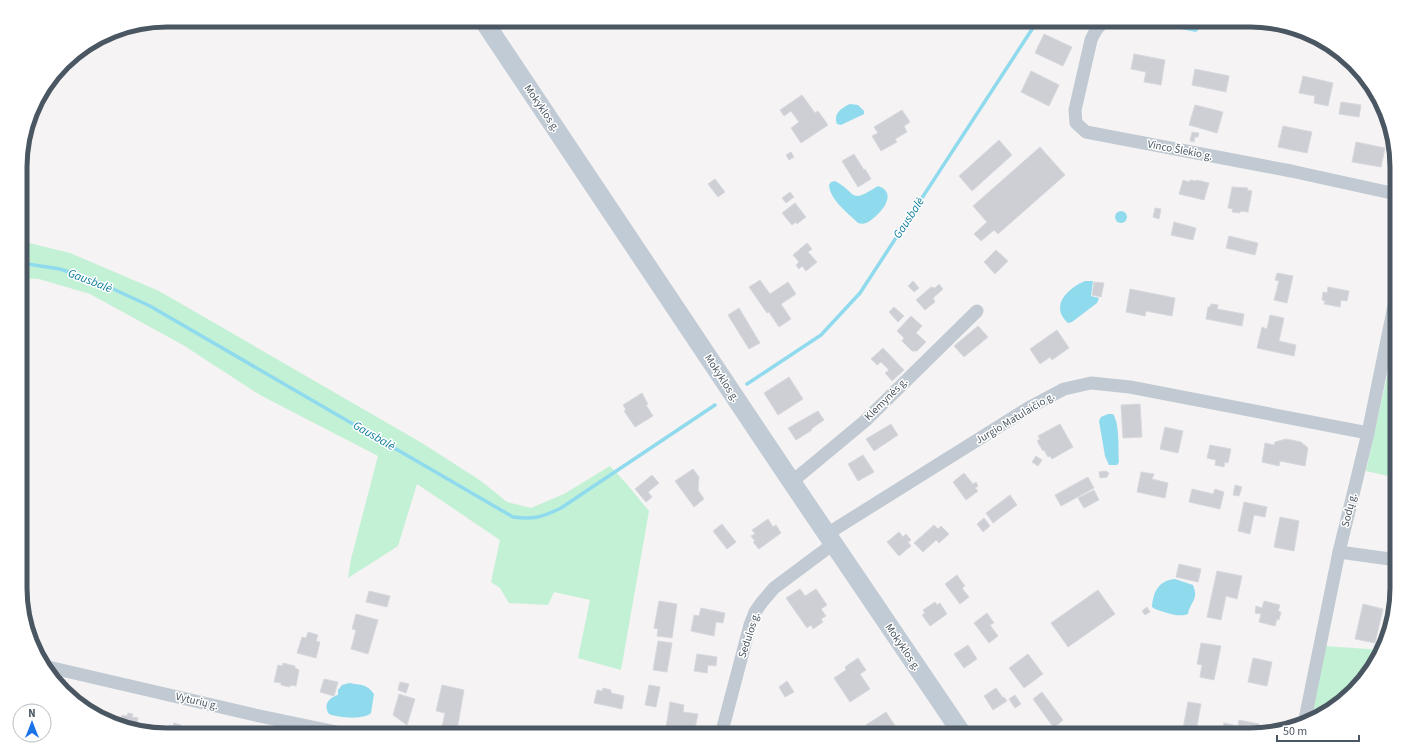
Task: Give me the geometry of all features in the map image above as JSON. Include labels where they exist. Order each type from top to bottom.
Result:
[{"type":"main road","name":"Mokyklos g.","points":[[488,27],[790,481],[958,728]]},
{"type":"street","name":"Vinco Šlekio g.","points":[[1098,27],[1091,40],[1075,110],[1076,123],[1086,132],[1291,171],[1390,193]]},
{"type":"street","name":"Klemynės g.","points":[[790,481],[800,475],[865,421],[977,311]]},
{"type":"street","name":"Sodų g.","points":[[1306,716],[1339,552],[1368,433],[1390,325]]},
{"type":"street","name":"Jurgio Matulaičio g.","points":[[830,539],[1030,407],[1064,389],[1091,383],[1130,387],[1368,433]]},
{"type":"street","name":"Sedulos g.","points":[[723,728],[750,625],[755,612],[774,588],[830,539]]},
{"type":"street","points":[[1339,552],[1390,559]]},
{"type":"street","name":"Vyturių g.","points":[[52,668],[317,728]]},
{"type":"green space","points":[[27,242],[70,253],[159,291],[422,443],[481,481],[507,502],[531,508],[564,494],[610,466],[649,511],[621,670],[578,658],[590,600],[554,592],[548,605],[509,603],[500,588],[491,582],[500,540],[417,484],[398,546],[348,578],[351,559],[378,456],[260,395],[183,345],[90,294],[39,279],[27,278]]},
{"type":"green space","points":[[1390,363],[1390,470],[1388,476],[1366,471]]},
{"type":"green space","points":[[1324,646],[1376,650],[1361,673],[1349,687],[1328,704],[1310,715]]},
{"type":"water","points":[[1170,27],[1200,27],[1196,32]]},
{"type":"water","points":[[850,104],[858,105],[864,111],[864,114],[841,125],[837,124],[837,114],[844,107]]},
{"type":"water","points":[[835,181],[857,196],[862,195],[878,186],[884,189],[887,194],[887,199],[882,210],[866,223],[858,223],[840,206],[830,191],[829,185],[831,182]]},
{"type":"water","points":[[1119,211],[1123,211],[1127,217],[1123,223],[1119,223],[1115,219],[1115,215]]},
{"type":"water","points":[[1085,281],[1093,281],[1091,296],[1099,298],[1097,303],[1072,322],[1068,323],[1060,310],[1063,298],[1072,288]]},
{"type":"water","points":[[1108,414],[1113,414],[1117,424],[1119,462],[1117,465],[1109,465],[1105,456],[1099,421],[1101,417]]},
{"type":"water","points":[[1175,579],[1193,585],[1195,590],[1195,597],[1188,614],[1172,614],[1152,607],[1155,592],[1161,584]]},
{"type":"water","points":[[349,683],[366,687],[374,694],[371,713],[362,717],[351,718],[329,714],[327,710],[328,702],[338,695],[338,690],[342,685]]},
{"type":"building","points":[[1044,34],[1072,47],[1063,66],[1035,53]]},
{"type":"building","points":[[1134,54],[1165,60],[1161,85],[1144,82],[1146,72],[1131,69]]},
{"type":"building","points":[[1195,69],[1229,76],[1226,92],[1192,85]]},
{"type":"building","points":[[1031,71],[1059,85],[1049,106],[1021,92]]},
{"type":"building","points":[[1303,76],[1333,83],[1328,106],[1314,103],[1315,96],[1299,93]]},
{"type":"building","points":[[802,95],[815,113],[818,111],[828,125],[801,143],[791,128],[799,122],[791,111],[784,116],[780,110]]},
{"type":"building","points":[[1341,102],[1361,105],[1359,117],[1339,114]]},
{"type":"building","points":[[1195,105],[1223,112],[1217,133],[1189,125]]},
{"type":"building","points":[[902,110],[910,122],[904,126],[907,132],[895,139],[897,142],[881,151],[872,136],[878,133],[874,127]]},
{"type":"building","points":[[1283,126],[1312,132],[1307,153],[1278,147]]},
{"type":"building","points":[[1192,132],[1199,133],[1198,137],[1195,137],[1194,142],[1190,141]]},
{"type":"building","points":[[999,140],[1012,155],[972,191],[959,176]]},
{"type":"building","points":[[1356,142],[1385,148],[1381,167],[1352,162]]},
{"type":"building","points":[[1040,147],[1065,175],[998,234],[994,230],[981,241],[974,234],[987,222],[973,206]]},
{"type":"building","points":[[791,152],[794,157],[789,160],[786,155]]},
{"type":"building","points":[[854,154],[871,179],[858,187],[842,161]]},
{"type":"building","points":[[715,179],[725,192],[718,197],[708,184]]},
{"type":"building","points":[[1183,180],[1189,182],[1190,180],[1197,180],[1209,183],[1204,200],[1179,194]]},
{"type":"building","points":[[1232,187],[1248,188],[1247,190],[1252,191],[1248,212],[1232,212],[1233,209],[1228,208]]},
{"type":"building","points":[[790,192],[794,197],[786,203],[782,198]]},
{"type":"building","points":[[795,203],[806,217],[797,224],[796,222],[792,225],[782,213]]},
{"type":"building","points":[[1155,208],[1161,209],[1159,219],[1153,217]]},
{"type":"building","points":[[1174,222],[1196,228],[1193,240],[1171,235]]},
{"type":"building","points":[[1229,236],[1258,243],[1255,255],[1226,248]]},
{"type":"building","points":[[807,243],[812,249],[808,252],[817,262],[806,271],[802,266],[799,269],[796,265],[799,262],[793,255]]},
{"type":"building","points":[[996,250],[1008,261],[995,274],[984,262]]},
{"type":"building","points":[[1277,273],[1293,276],[1287,303],[1274,300],[1279,281],[1275,280]]},
{"type":"building","points":[[760,280],[770,294],[788,282],[796,294],[781,304],[791,319],[779,327],[749,287]]},
{"type":"building","points":[[913,281],[919,288],[914,292],[908,286]]},
{"type":"building","points":[[1094,282],[1104,283],[1101,297],[1092,295]]},
{"type":"building","points":[[939,284],[943,289],[933,298],[935,302],[925,310],[916,300],[931,287],[935,288]]},
{"type":"building","points":[[1328,287],[1349,291],[1347,301],[1341,300],[1340,307],[1324,304],[1325,301],[1322,300],[1323,292],[1327,293]]},
{"type":"building","points":[[1130,289],[1175,298],[1172,316],[1146,311],[1145,316],[1126,312]]},
{"type":"building","points":[[1211,304],[1218,305],[1217,309],[1244,314],[1242,326],[1206,319],[1208,307],[1210,307]]},
{"type":"building","points":[[894,307],[904,316],[898,322],[889,312]]},
{"type":"building","points":[[739,308],[760,343],[749,349],[728,315]]},
{"type":"building","points":[[1270,315],[1284,318],[1279,341],[1296,345],[1294,356],[1257,348],[1262,327],[1267,329]]},
{"type":"building","points":[[911,316],[922,326],[916,333],[926,342],[917,351],[912,351],[902,341],[904,338],[897,331]]},
{"type":"building","points":[[978,326],[988,337],[964,357],[954,346]]},
{"type":"building","points":[[1057,330],[1069,348],[1052,360],[1050,357],[1040,364],[1030,349]]},
{"type":"building","points":[[883,348],[904,370],[892,381],[885,373],[889,370],[881,362],[877,365],[871,359]]},
{"type":"building","points":[[789,377],[803,399],[778,415],[764,393]]},
{"type":"building","points":[[642,393],[648,404],[646,405],[653,416],[635,427],[624,411],[626,410],[623,405]]},
{"type":"building","points":[[1140,404],[1142,437],[1123,438],[1121,405]]},
{"type":"building","points":[[818,411],[824,420],[796,440],[788,428]]},
{"type":"building","points":[[891,424],[898,435],[874,451],[866,439]]},
{"type":"building","points":[[1060,424],[1073,447],[1052,459],[1050,456],[1048,457],[1044,450],[1043,451],[1037,441],[1040,439],[1038,436]]},
{"type":"building","points":[[1165,427],[1183,431],[1178,453],[1160,449]]},
{"type":"building","points":[[1286,439],[1301,442],[1308,448],[1305,466],[1280,461],[1279,466],[1262,462],[1265,443],[1274,445],[1275,442]]},
{"type":"building","points":[[1210,445],[1231,449],[1228,463],[1225,462],[1224,467],[1215,465],[1216,460],[1207,458]]},
{"type":"building","points":[[863,455],[874,472],[858,481],[848,464]]},
{"type":"building","points":[[1036,456],[1042,460],[1038,466],[1032,462]]},
{"type":"building","points":[[693,469],[699,477],[698,490],[704,499],[694,507],[675,481]]},
{"type":"building","points":[[1106,471],[1109,473],[1107,477],[1100,478],[1099,472]]},
{"type":"building","points":[[1141,472],[1154,474],[1152,479],[1168,483],[1165,498],[1137,492]]},
{"type":"building","points":[[964,473],[973,484],[976,482],[978,486],[975,488],[978,491],[966,500],[953,482]]},
{"type":"building","points":[[652,475],[659,483],[648,492],[652,497],[646,502],[635,489]]},
{"type":"building","points":[[1088,477],[1094,488],[1061,506],[1055,495]]},
{"type":"building","points":[[1235,485],[1242,487],[1239,496],[1233,495]]},
{"type":"building","points":[[1192,489],[1213,494],[1215,489],[1224,492],[1220,509],[1189,502]]},
{"type":"building","points":[[1094,490],[1099,500],[1084,508],[1078,498]]},
{"type":"building","points":[[1010,495],[1017,505],[993,523],[986,513]]},
{"type":"building","points":[[1244,502],[1267,507],[1265,517],[1254,515],[1250,534],[1238,531]]},
{"type":"building","points":[[1280,517],[1299,521],[1294,551],[1274,547]]},
{"type":"building","points":[[984,518],[990,526],[983,532],[977,524]]},
{"type":"building","points":[[768,519],[773,527],[776,525],[781,533],[759,549],[753,542],[755,541],[751,536],[755,534],[752,530]]},
{"type":"building","points":[[722,524],[736,542],[727,549],[713,531]]},
{"type":"building","points":[[934,525],[938,529],[941,526],[949,534],[939,543],[936,540],[923,552],[914,543]]},
{"type":"building","points":[[899,532],[903,537],[906,534],[911,540],[908,542],[911,546],[899,556],[887,542]]},
{"type":"building","points":[[1179,564],[1201,569],[1198,582],[1176,577]]},
{"type":"building","points":[[1217,571],[1242,576],[1237,599],[1226,596],[1221,620],[1207,617]]},
{"type":"building","points":[[957,575],[965,586],[962,588],[969,597],[960,604],[945,584]]},
{"type":"building","points":[[800,589],[805,596],[816,589],[827,605],[821,609],[826,616],[821,619],[823,622],[813,629],[811,625],[807,628],[786,598]]},
{"type":"building","points":[[1098,590],[1115,614],[1068,647],[1051,623]]},
{"type":"building","points":[[369,591],[390,596],[387,607],[366,602]]},
{"type":"building","points":[[659,601],[677,604],[672,638],[657,636],[658,629],[654,628]]},
{"type":"building","points":[[1264,601],[1280,605],[1278,611],[1281,612],[1279,620],[1277,619],[1275,626],[1259,622],[1261,614],[1255,613],[1256,606],[1262,608]]},
{"type":"building","points":[[935,602],[937,605],[940,603],[947,614],[930,626],[922,615],[925,613],[923,610]]},
{"type":"building","points":[[1363,604],[1383,609],[1375,643],[1355,639]]},
{"type":"building","points":[[1147,607],[1150,612],[1145,615],[1142,611]]},
{"type":"building","points":[[701,608],[725,613],[723,623],[716,622],[714,636],[691,631],[694,615],[699,616]]},
{"type":"building","points":[[987,613],[994,623],[990,625],[998,636],[989,643],[974,623]]},
{"type":"building","points":[[356,614],[378,620],[368,654],[351,649],[356,630],[352,629]]},
{"type":"building","points":[[308,632],[318,635],[316,641],[320,642],[316,658],[297,653],[302,637],[306,638]]},
{"type":"building","points":[[658,641],[672,643],[667,672],[653,670]]},
{"type":"building","points":[[1201,643],[1221,646],[1214,680],[1200,677],[1202,665],[1197,664]]},
{"type":"building","points":[[968,645],[977,659],[964,668],[954,654]]},
{"type":"building","points":[[697,654],[717,657],[716,666],[708,665],[707,673],[694,671]]},
{"type":"building","points":[[1028,654],[1043,674],[1024,688],[1009,668]]},
{"type":"building","points":[[858,658],[866,670],[860,674],[870,689],[850,702],[834,678],[846,670],[845,667]]},
{"type":"building","points":[[1253,658],[1272,662],[1267,686],[1248,682]]},
{"type":"building","points":[[283,663],[295,666],[295,668],[299,670],[296,686],[290,685],[290,687],[274,682],[278,665],[282,666]]},
{"type":"building","points":[[324,679],[338,682],[334,696],[320,692]]},
{"type":"building","points":[[787,681],[794,692],[785,697],[779,687]]},
{"type":"building","points":[[400,682],[409,684],[406,693],[398,690]]},
{"type":"building","points":[[442,685],[464,690],[457,728],[442,727],[445,713],[436,711]]},
{"type":"building","points":[[649,685],[660,687],[656,707],[645,705]]},
{"type":"building","points":[[603,688],[611,690],[611,693],[624,696],[622,709],[594,703],[597,690],[602,691]]},
{"type":"building","points":[[996,688],[1007,701],[993,710],[984,696]]},
{"type":"building","points":[[1042,692],[1063,720],[1054,728],[1033,699]]},
{"type":"building","points":[[399,694],[415,699],[407,725],[393,715]]},
{"type":"building","points":[[1015,695],[1021,704],[1015,708],[1009,699]]},
{"type":"building","points":[[670,702],[684,705],[683,712],[698,714],[695,728],[666,728]]},
{"type":"building","points":[[1188,702],[1201,704],[1197,728],[1183,728]]},
{"type":"building","points":[[886,712],[896,728],[868,728],[866,725]]},
{"type":"building","points":[[128,713],[133,714],[132,717],[138,718],[137,724],[121,720],[122,715],[127,716]]},
{"type":"building","points":[[1239,720],[1259,724],[1258,728],[1223,728],[1224,723],[1238,726]]},
{"type":"building","points":[[174,723],[181,725],[181,728],[168,728],[169,725],[173,726]]},
{"type":"waterway","name":"Gausbalė","points":[[747,384],[821,335],[860,293],[1033,27]]},
{"type":"waterway","name":"Gausbalė","points":[[27,264],[60,269],[98,282],[150,306],[513,517],[538,517],[549,514],[561,508],[715,405]]}]
